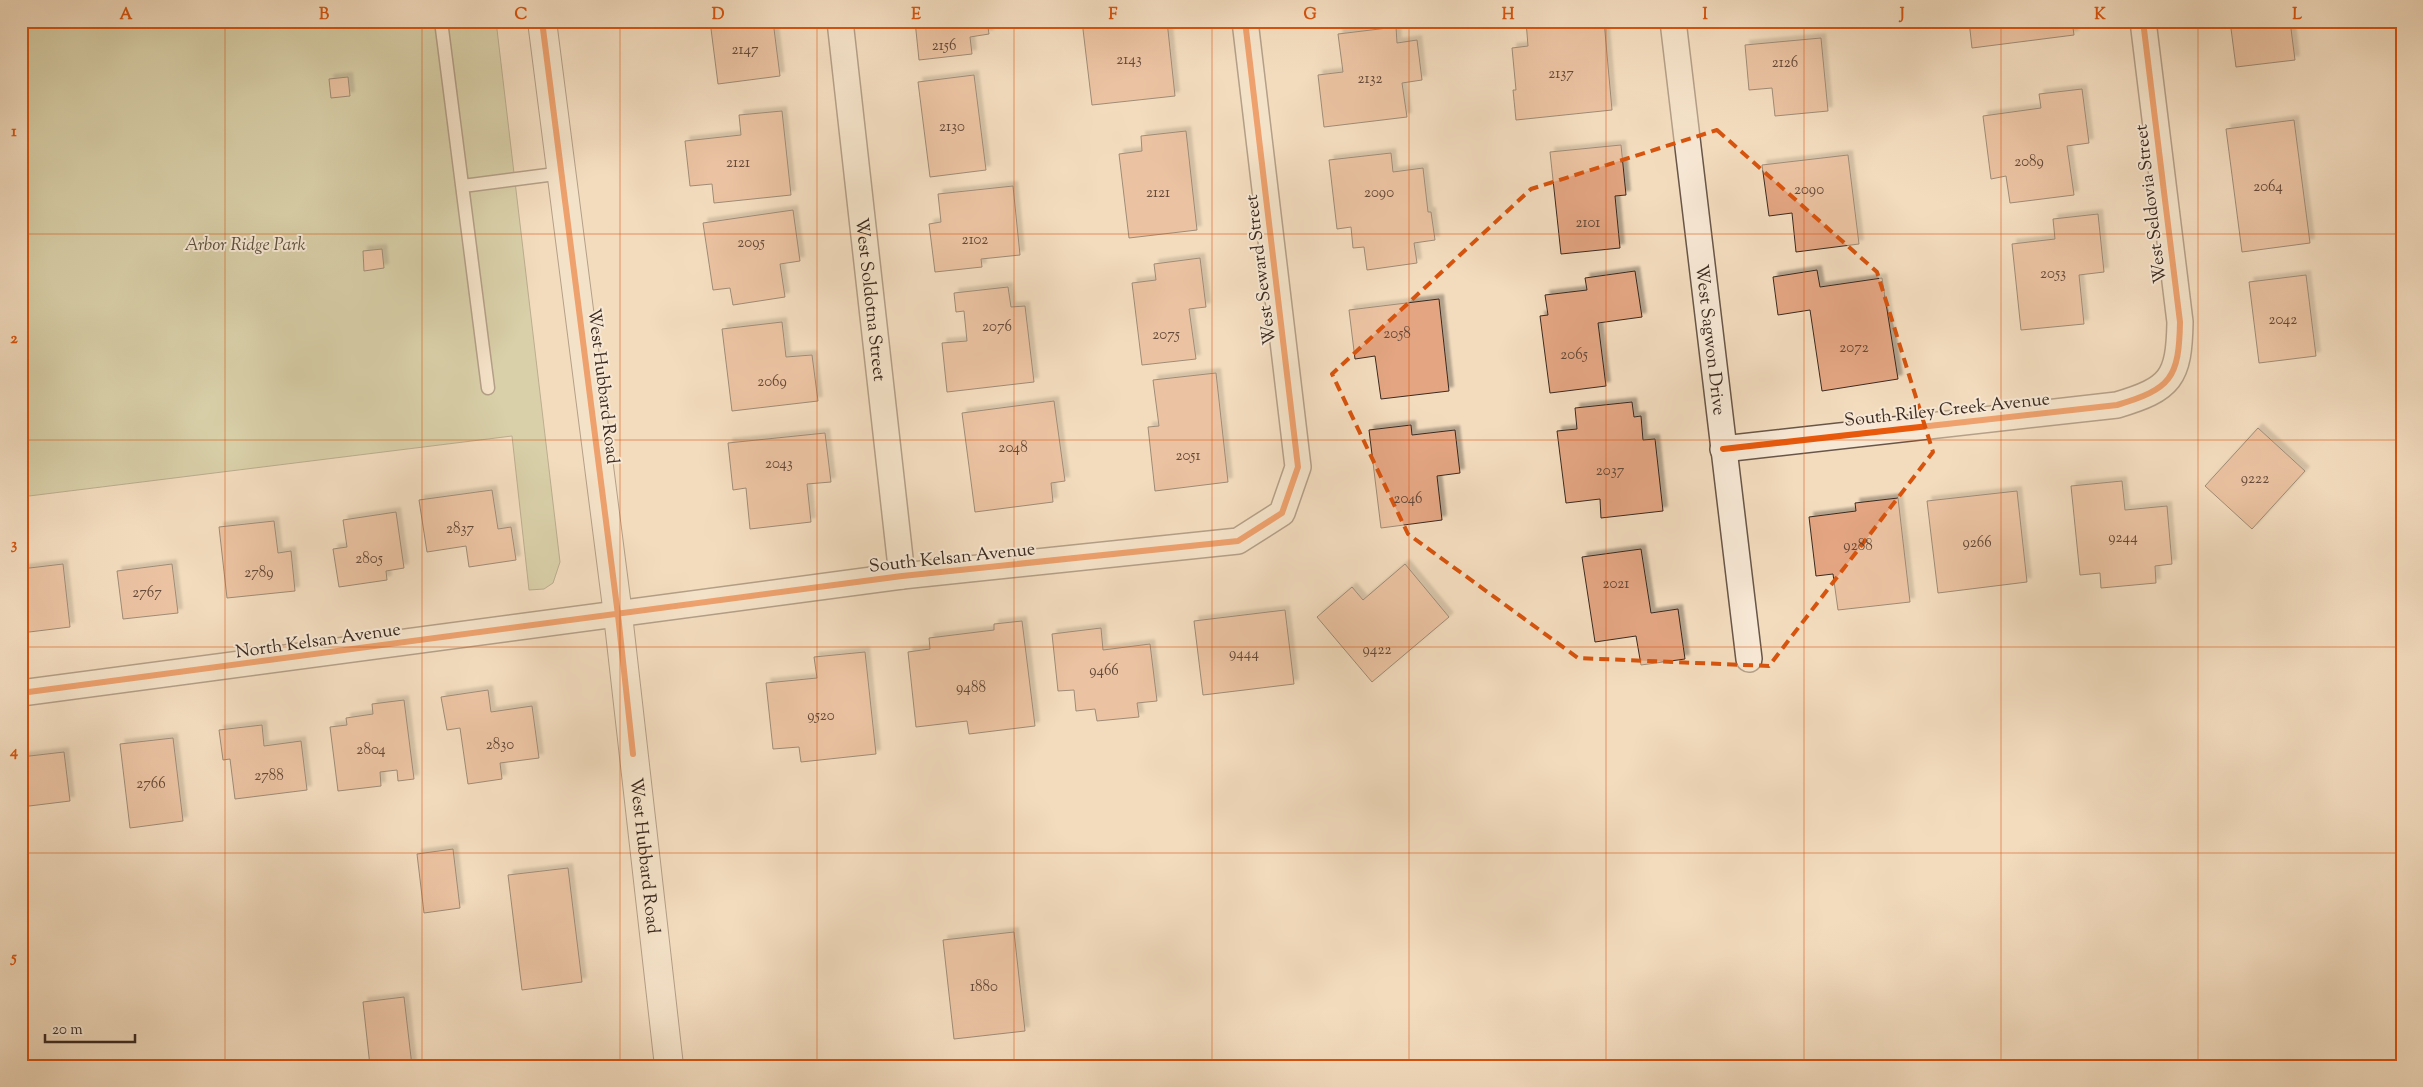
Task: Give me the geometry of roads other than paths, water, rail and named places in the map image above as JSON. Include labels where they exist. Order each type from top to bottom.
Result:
[{"type":"street","name":"West Hubbard Road","points":[[542,21],[563,172],[618,615],[669,1066]]},
{"type":"street","name":"West Soldotna Street","points":[[840,21],[902,576]]},
{"type":"street","name":"West Seward Street","points":[[1245,21],[1298,467],[1282,514]]},
{"type":"street","name":"West Sagwon Drive","points":[[1673,21],[1749,658]]},
{"type":"street","name":"West Seldovia Street","points":[[2143,21],[2180,322],[2179,355],[2168,381]]},
{"type":"street","name":"South Riley Creek Avenue","points":[[1723,449],[2118,406],[2146,397],[2168,381]]},
{"type":"street","name":"South Kelsan Avenue","points":[[618,615],[902,576],[1238,541],[1282,514]]},
{"type":"street","name":"North Kelsan Avenue","points":[[21,693],[618,615]]},
{"type":"lane","points":[[441,21],[488,388]]},
{"type":"lane","points":[[463,186],[563,172]]},
{"type":"park label","name":"Arbor Ridge Park","points":[[245,244]]}]
